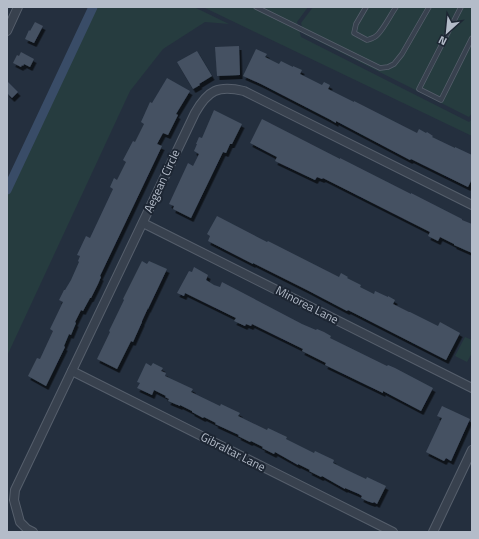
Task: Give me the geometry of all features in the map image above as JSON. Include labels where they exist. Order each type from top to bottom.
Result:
[{"type":"street","points":[[7,31],[18,7]]},
{"type":"street","name":"Aegean Circle","points":[[33,532],[27,529],[20,522],[16,512],[14,500],[16,490],[191,120],[201,102],[210,94],[220,88],[244,91],[472,205]]},
{"type":"street","name":"Minorea Lane","points":[[143,223],[472,388]]},
{"type":"street","name":"Gibraltar Lane","points":[[72,371],[393,532]]},
{"type":"street","points":[[433,532],[470,460],[472,450]]},
{"type":"lane","points":[[256,7],[380,68],[388,67],[394,64],[402,54],[429,7]]},
{"type":"lane","points":[[366,7],[356,24],[354,33],[367,40],[376,37],[382,31],[396,7]]},
{"type":"lane","points":[[461,7],[419,89],[441,100],[472,38]]},
{"type":"green space","points":[[90,7],[194,7],[229,24],[205,22],[163,49],[130,91],[7,356],[7,183]]},
{"type":"green space","points":[[203,7],[308,7],[297,22],[301,37],[469,122],[472,119],[472,136]]},
{"type":"green space","points":[[313,7],[472,7],[472,113],[469,117],[304,34],[301,23]]},
{"type":"green space","points":[[465,337],[472,340],[472,353],[467,362],[455,356]]},
{"type":"building","points":[[35,22],[43,26],[34,43],[25,39]]},
{"type":"building","points":[[239,46],[240,75],[217,76],[215,47]]},
{"type":"building","points":[[256,49],[267,54],[265,57],[279,64],[281,61],[302,70],[300,74],[322,85],[324,82],[330,85],[328,89],[417,133],[419,129],[426,133],[427,132],[433,136],[432,137],[472,155],[472,179],[468,187],[411,159],[410,160],[336,121],[336,123],[243,76]]},
{"type":"building","points":[[197,51],[212,76],[193,89],[177,62]]},
{"type":"building","points":[[21,52],[34,59],[30,67],[24,64],[21,67],[13,63],[17,55],[19,56]]},
{"type":"building","points":[[167,78],[190,91],[176,114],[178,115],[168,135],[163,133],[157,144],[162,146],[100,276],[101,277],[98,284],[83,311],[81,310],[71,335],[69,334],[64,346],[65,347],[46,386],[28,376],[37,358],[40,359],[53,331],[50,329],[63,302],[59,300],[71,280],[79,262],[80,256],[77,255],[86,236],[90,238],[113,189],[110,187],[114,178],[117,180],[126,162],[123,160],[133,141],[135,142],[144,124],[141,122],[150,102],[152,103]]},
{"type":"building","points":[[7,81],[18,92],[12,98],[7,93]]},
{"type":"building","points":[[214,110],[242,124],[226,153],[223,152],[191,218],[173,209],[174,206],[169,204],[188,163],[193,166],[199,154],[194,151],[196,144],[199,137],[202,138]]},
{"type":"building","points":[[262,119],[472,224],[472,253],[440,237],[438,241],[428,236],[430,232],[323,178],[317,177],[315,180],[275,161],[277,157],[250,143]]},
{"type":"building","points":[[217,216],[339,277],[341,273],[348,277],[347,278],[361,285],[360,287],[374,294],[375,291],[388,296],[395,300],[393,304],[438,326],[440,322],[460,333],[446,360],[208,241],[210,236],[207,234]]},
{"type":"building","points":[[142,261],[147,264],[149,261],[167,269],[133,342],[131,341],[117,369],[97,359],[124,300],[123,299]]},
{"type":"building","points":[[194,267],[208,275],[206,280],[214,285],[220,287],[222,282],[302,324],[324,332],[331,336],[330,338],[387,366],[388,365],[395,368],[433,388],[421,411],[383,391],[383,393],[325,365],[326,363],[302,351],[303,349],[252,324],[251,326],[246,324],[245,326],[234,321],[236,318],[185,293],[184,296],[177,293],[189,271],[192,272]]},
{"type":"building","points":[[146,363],[151,366],[153,363],[163,368],[161,371],[166,373],[165,376],[193,389],[191,392],[220,406],[221,404],[240,413],[238,416],[267,430],[268,428],[287,437],[286,439],[314,453],[315,451],[334,460],[333,463],[347,470],[386,486],[377,504],[367,501],[361,498],[362,496],[359,494],[345,489],[322,476],[321,477],[309,471],[310,470],[275,452],[274,454],[180,405],[168,401],[169,399],[165,397],[166,396],[154,390],[152,395],[137,388],[140,383],[137,382]]},
{"type":"building","points":[[442,406],[470,419],[451,461],[446,458],[444,461],[426,452],[442,418],[437,416]]},
{"type":"waterway","points":[[7,190],[93,7]]}]
